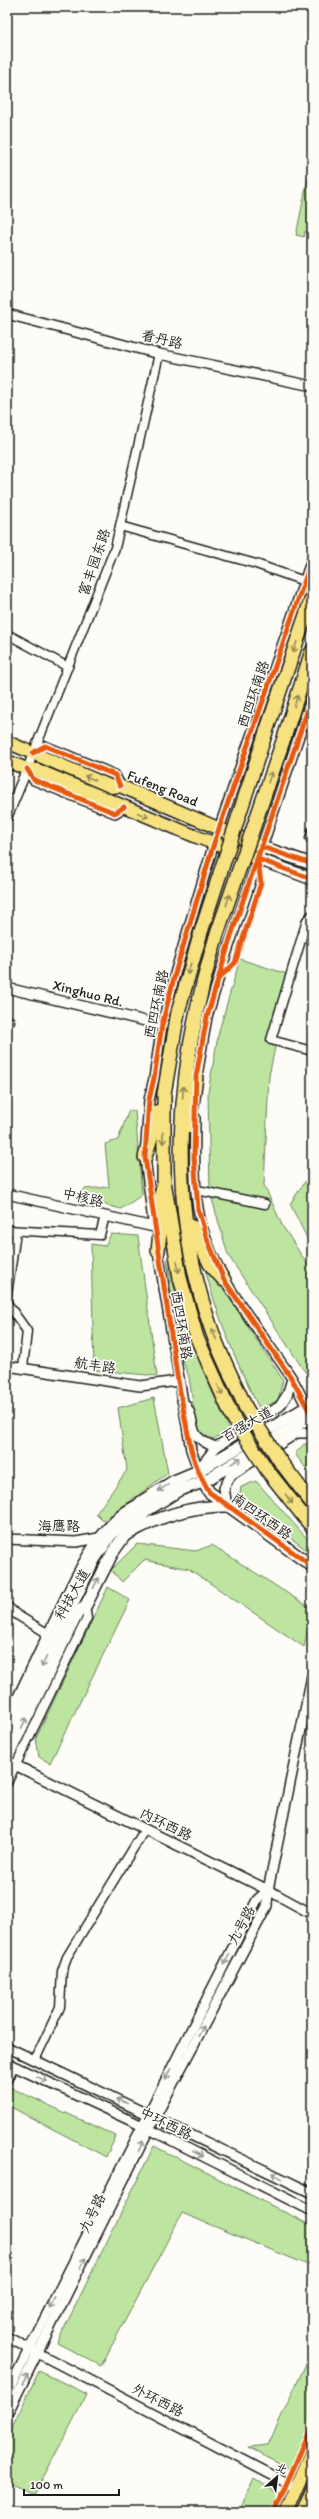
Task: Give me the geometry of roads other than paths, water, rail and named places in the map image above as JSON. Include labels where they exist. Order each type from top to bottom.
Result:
[{"type":"highway","name":"西四环南路","points":[[232,1416],[197,1338],[180,1278],[164,1181],[164,1094],[178,1012],[201,932],[312,597]]},
{"type":"highway","name":"西四环南路","points":[[312,650],[216,937],[199,997],[187,1055],[183,1088],[182,1173],[184,1210],[212,1330],[246,1408],[280,1461],[312,1503]]},
{"type":"highway","points":[[182,1173],[196,1077]]},
{"type":"highway","points":[[145,1157],[164,1094]]},
{"type":"highway","points":[[158,1251],[160,1232],[158,1209],[164,1181]]},
{"type":"highway","points":[[184,1210],[210,1264],[224,1280]]},
{"type":"highway","name":"南四环西路","points":[[232,1416],[267,1470],[312,1527]]},
{"type":"main road","name":"Fufeng Road","points":[[7,742],[112,787],[120,786],[220,827],[262,847]]},
{"type":"main road","points":[[7,761],[27,769],[37,770],[214,843],[312,879]]},
{"type":"main road","points":[[262,847],[312,864]]},
{"type":"main road","name":"百强大道","points":[[198,1471],[311,1411]]},
{"type":"main road","name":"百强大道","points":[[203,1482],[311,1411]]},
{"type":"main road","name":"科技大道","points":[[7,1737],[52,1636],[105,1537],[141,1502],[174,1481],[198,1471]]},
{"type":"main road","name":"科技大道","points":[[10,1761],[78,1612],[85,1607],[103,1571],[124,1536],[135,1521],[150,1509],[179,1490],[203,1482]]},
{"type":"main road","name":"南四环西路","points":[[203,1482],[208,1492],[312,1566]]},
{"type":"main road","points":[[124,1536],[142,1526],[200,1506],[227,1506]]},
{"type":"main road","points":[[286,2512],[312,2452]]},
{"type":"main road","points":[[303,2512],[312,2490]]},
{"type":"street","name":"看丹路","points":[[7,314],[159,354],[312,386]]},
{"type":"street","name":"富丰园东路","points":[[27,769],[115,548],[159,354]]},
{"type":"street","points":[[120,526],[256,564],[304,581]]},
{"type":"street","name":"西四环南路","points":[[203,1482],[190,1450],[154,1227],[145,1157],[149,1100],[162,1025],[176,970],[214,843],[312,559]]},
{"type":"street","points":[[7,634],[68,668]]},
{"type":"street","points":[[311,1411],[292,1379],[224,1280],[206,1236],[198,1209],[194,1157],[196,1077],[207,1017],[312,697]]},
{"type":"street","points":[[7,817],[27,769]]},
{"type":"street","points":[[229,801],[272,817]]},
{"type":"street","points":[[312,915],[307,920],[271,1040],[312,1051]]},
{"type":"street","name":"Xinghuo Rd.","points":[[7,988],[162,1025]]},
{"type":"street","points":[[196,1190],[265,1204]]},
{"type":"street","name":"中核路","points":[[7,1194],[154,1227]]},
{"type":"street","points":[[7,1230],[16,1232],[100,1236],[105,1216]]},
{"type":"street","points":[[7,1295],[16,1232]]},
{"type":"street","points":[[7,1303],[28,1331],[23,1368]]},
{"type":"street","name":"航丰路","points":[[7,1366],[140,1386],[178,1381]]},
{"type":"street","points":[[179,1490],[198,1471],[216,1447],[280,1406],[287,1395],[292,1379]]},
{"type":"street","points":[[182,1401],[190,1409],[194,1432],[198,1439],[216,1447]]},
{"type":"street","points":[[227,1506],[224,1488],[231,1476],[297,1433],[312,1433]]},
{"type":"street","name":"海鹰路","points":[[7,1539],[76,1542],[105,1537]]},
{"type":"street","points":[[7,1606],[17,1615],[52,1636],[7,1719]]},
{"type":"street","name":"九号路","points":[[7,2393],[145,2127],[267,1906],[268,1890],[312,1676]]},
{"type":"street","points":[[7,1783],[10,1761]]},
{"type":"street","name":"内环西路","points":[[10,1761],[268,1890],[312,1914]]},
{"type":"street","points":[[35,2060],[60,2007],[62,1971],[67,1957],[146,1829]]},
{"type":"street","name":"中环西路","points":[[7,2047],[152,2115],[312,2193]]},
{"type":"street","points":[[7,2080],[10,2064]]},
{"type":"street","name":"中环西路","points":[[10,2064],[145,2127],[312,2211]]},
{"type":"street","name":"九号路","points":[[7,2414],[38,2354],[145,2127]]},
{"type":"street","name":"外环西路","points":[[7,2337],[297,2488]]}]
